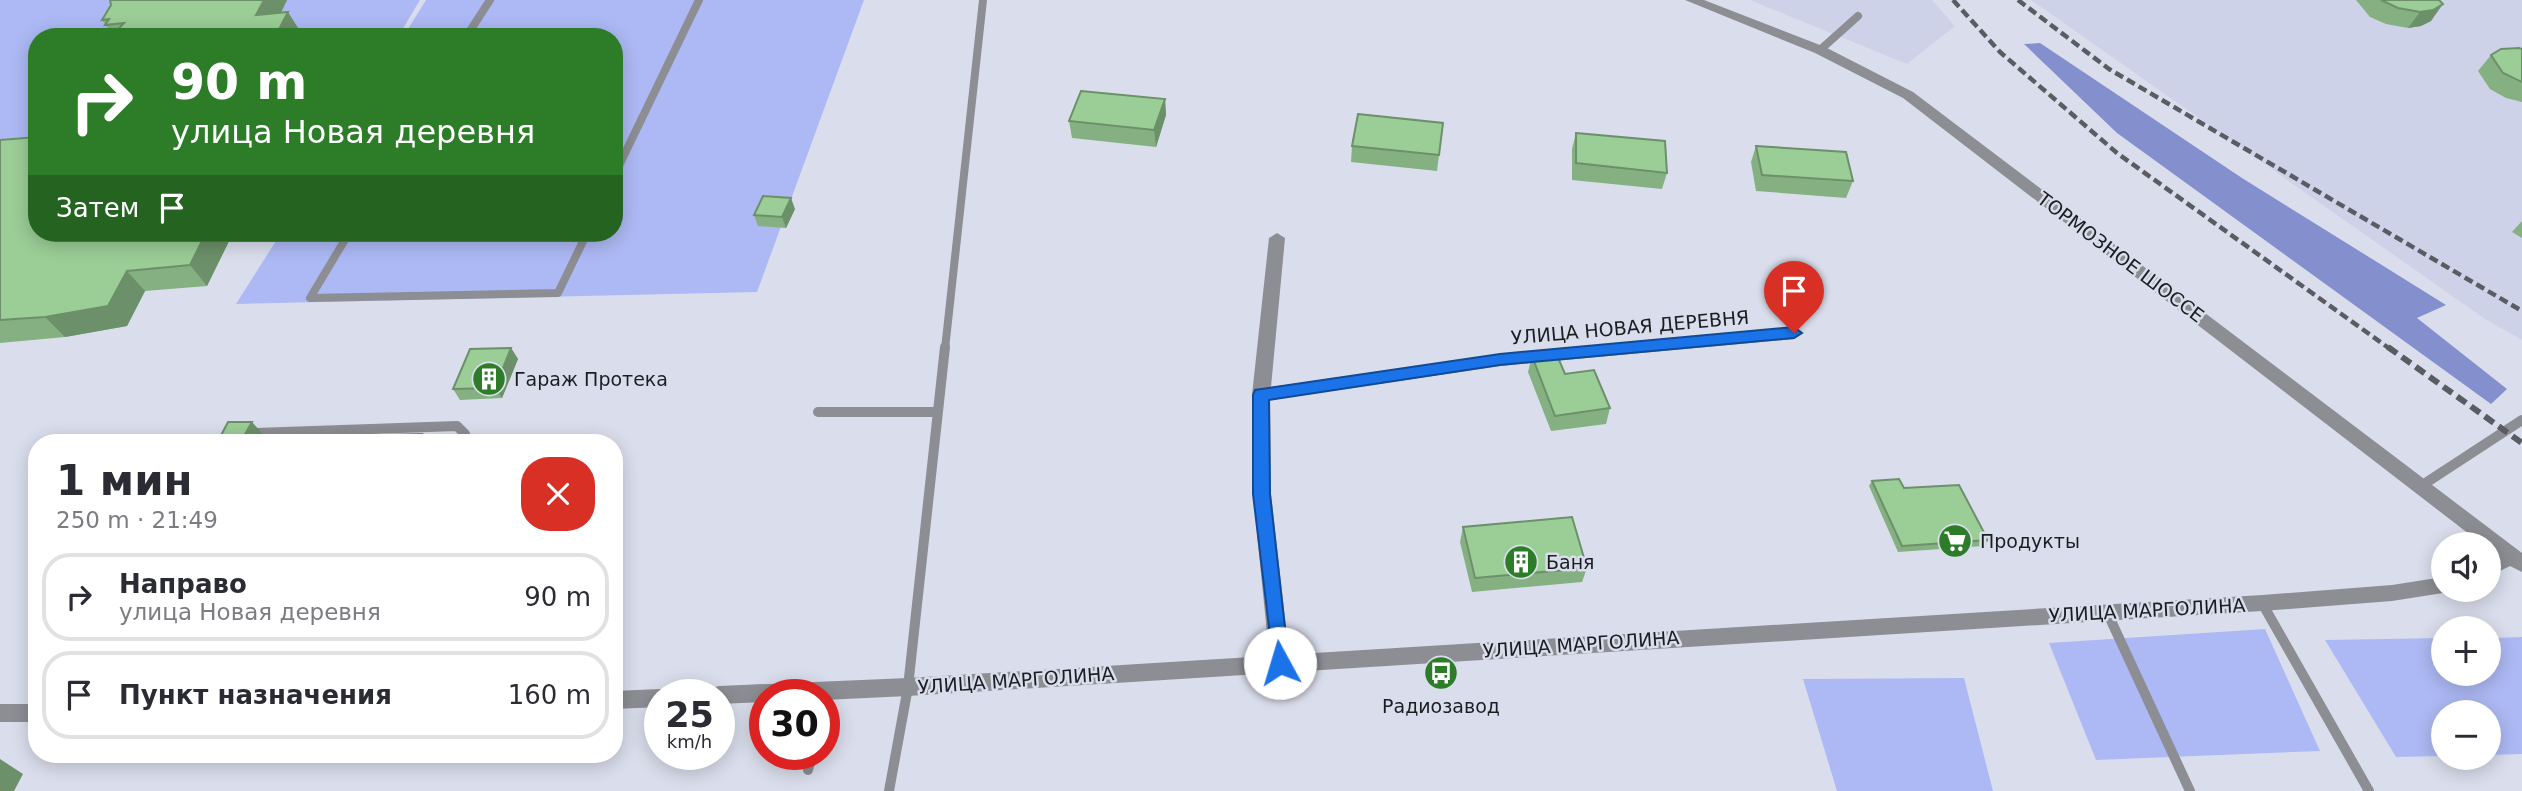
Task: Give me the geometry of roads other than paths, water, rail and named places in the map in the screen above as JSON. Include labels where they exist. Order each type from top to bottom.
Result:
[{"type":"street","name":"ТОРМОЗНОЕ ШОССЕ","points":[[1692,0],[1819,50],[1878,78],[1928,110],[2517,560]]},
{"type":"street","points":[[1277,238],[1261,395],[1262,494],[1280,663]]},
{"type":"street","name":"УЛИЦА НОВАЯ ДЕРЕВНЯ","points":[[1261,395],[1500,360],[1794,333]]},
{"type":"street","name":"УЛИЦА МАРГОЛИНА","points":[[840,693],[2262,603],[2392,593],[2431,587]]},
{"type":"street","points":[[623,700],[644,699]]},
{"type":"street","points":[[0,713],[28,713]]},
{"type":"lane","points":[[472,28],[490,0]]},
{"type":"lane","points":[[623,157],[699,0]]},
{"type":"lane","points":[[889,791],[908,687],[983,0]]},
{"type":"lane","points":[[1819,50],[1858,16]]},
{"type":"lane","points":[[344,242],[310,298],[558,293],[583,242]]},
{"type":"lane","points":[[818,412],[937,412]]},
{"type":"lane","points":[[2421,486],[2522,420]]},
{"type":"lane","points":[[257,433],[457,426],[466,434]]},
{"type":"lane","points":[[2262,603],[2369,791]]},
{"type":"lane","points":[[2107,612],[2190,791]]},
{"type":"railway","points":[[1953,0],[2000,52],[2117,153],[2390,349]]},
{"type":"railway","points":[[2018,0],[2109,69],[2522,311]]},
{"type":"railway","points":[[2388,347],[2522,443]]},
{"type":"place","name":"Гараж Протека","points":[[489,379]]},
{"type":"place","name":"Продукты","points":[[1955,541]]},
{"type":"place","name":"Баня","points":[[1521,562]]},
{"type":"place","name":"Радиозавод","points":[[1441,673]]}]
